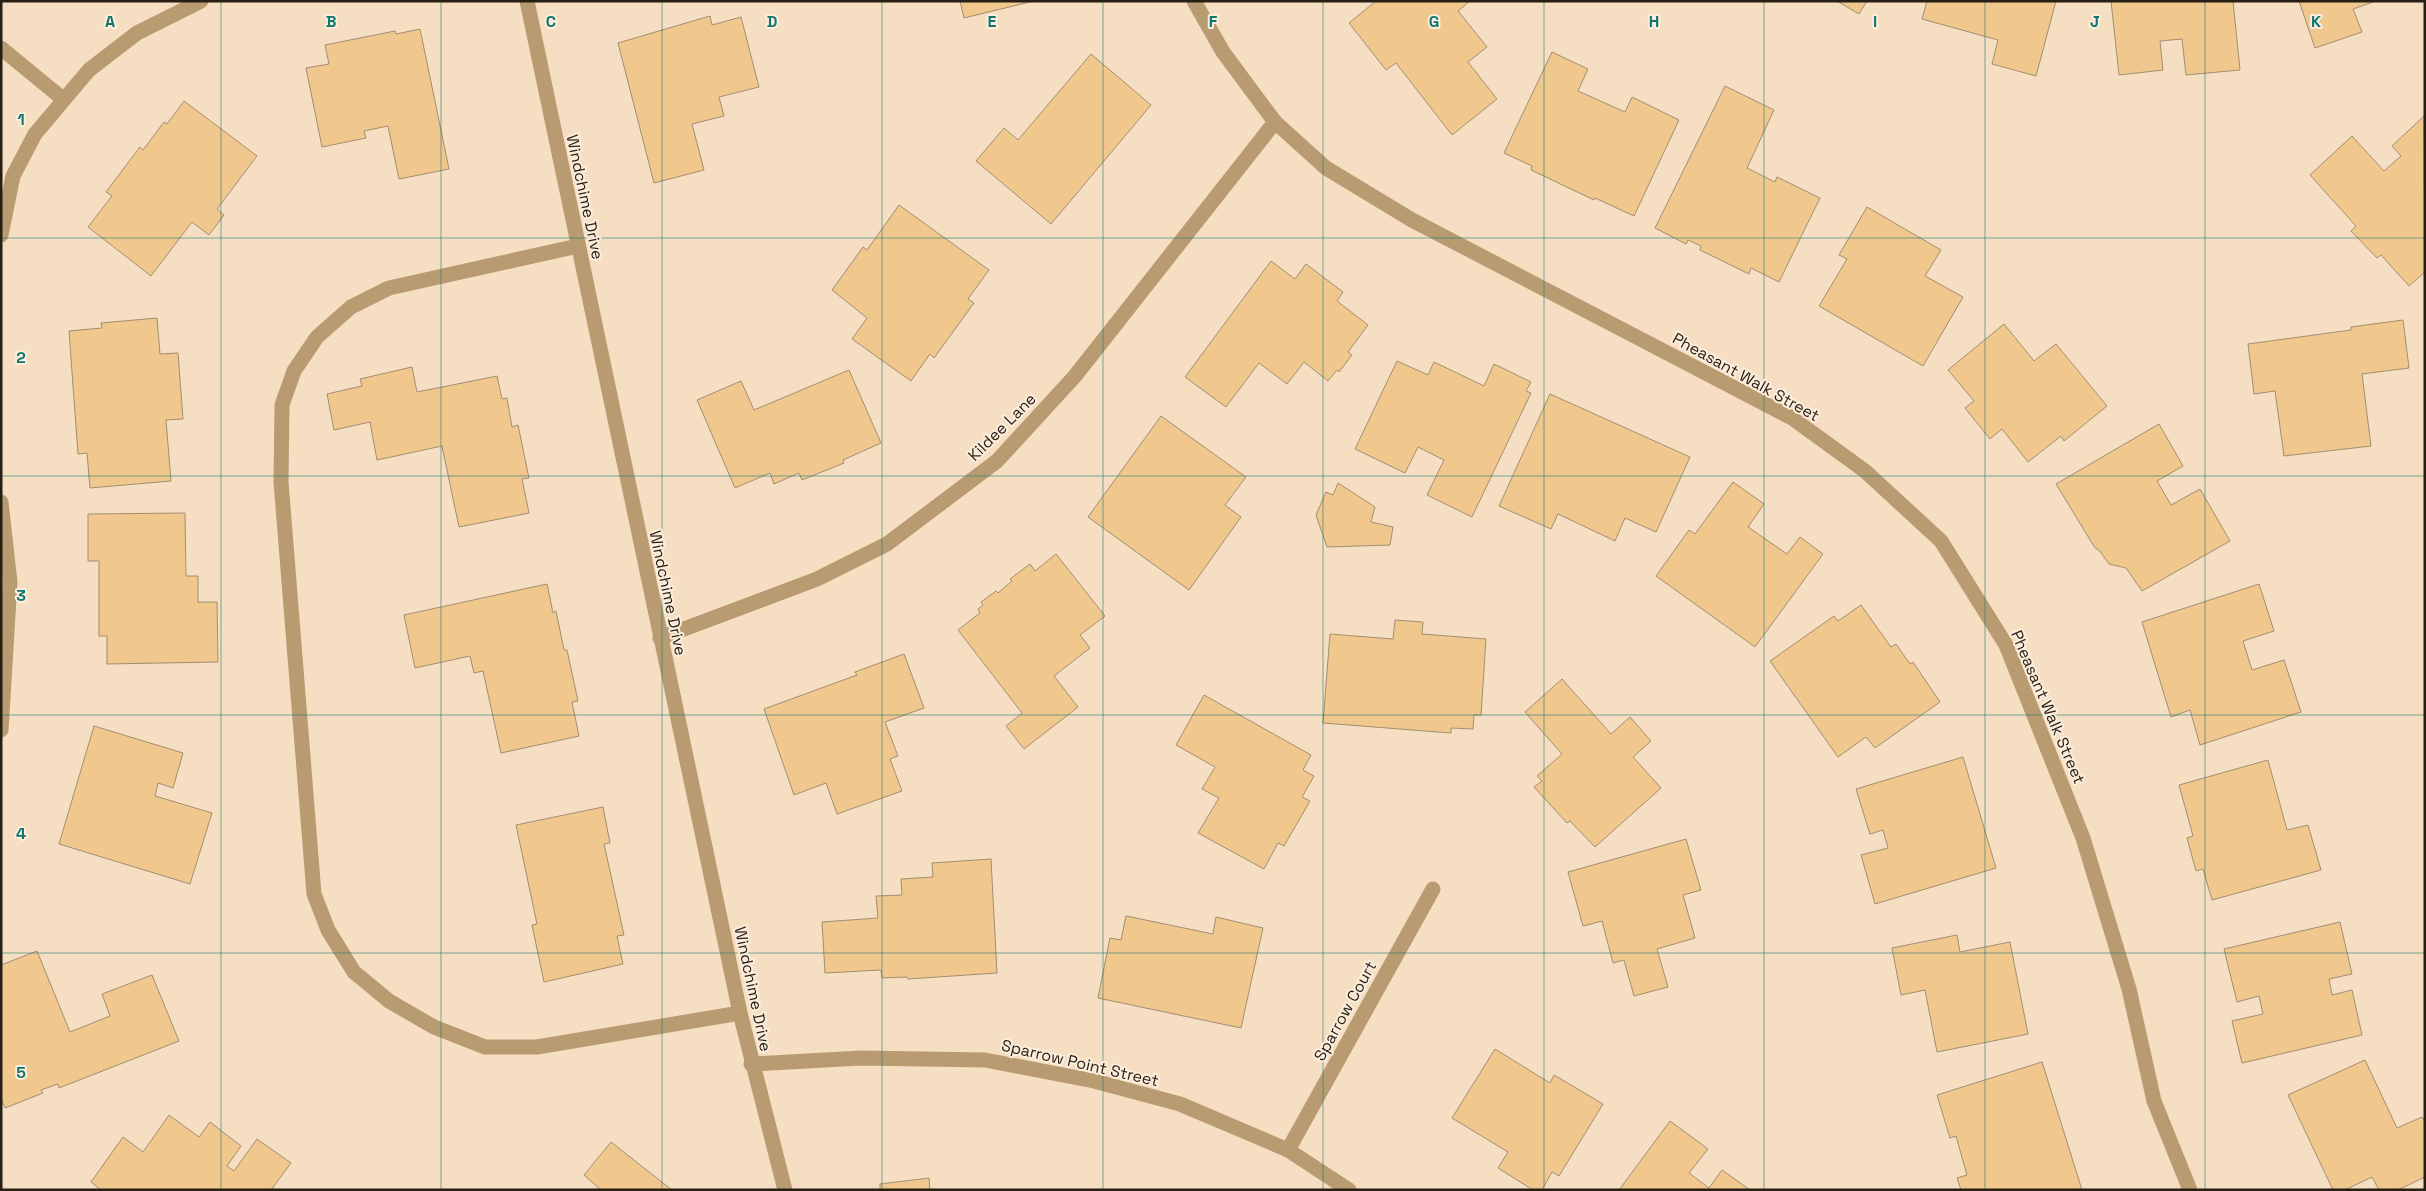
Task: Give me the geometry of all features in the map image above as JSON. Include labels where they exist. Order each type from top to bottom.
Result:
[{"type":"street","points":[[1,235],[13,176],[35,134],[63,99],[89,70],[137,33],[201,1]]},
{"type":"street","name":"Windchime Drive","points":[[526,1],[751,1064],[785,1190]]},
{"type":"street","name":"Pheasant Walk Street","points":[[1194,1],[1223,52],[1275,122],[1326,168],[1412,220],[1792,418],[1866,471],[1940,541],[2006,645],[2083,838],[2129,990],[2154,1101],[2190,1190]]},
{"type":"street","points":[[1,48],[63,99]]},
{"type":"street","name":"Kildee Lane","points":[[660,638],[817,579],[887,544],[997,461],[1075,376],[1275,122]]},
{"type":"street","points":[[578,246],[389,288],[350,307],[317,337],[294,371],[282,405],[281,482],[314,894],[328,930],[354,972],[397,1006],[434,1027],[485,1047],[537,1047],[740,1013]]},
{"type":"street","points":[[1,502],[10,582],[1,730]]},
{"type":"street","name":"Sparrow Court","points":[[1288,1150],[1433,889]]},
{"type":"street","name":"Sparrow Point Street","points":[[751,1064],[861,1058],[984,1060],[1094,1081],[1180,1104],[1288,1150],[1349,1190]]},
{"type":"building","points":[[960,1],[1034,1],[964,18]]},
{"type":"building","points":[[1376,1],[1470,1],[1458,11],[1487,47],[1468,62],[1497,99],[1452,135],[1396,63],[1386,70],[1349,23]]},
{"type":"building","points":[[1837,1],[1867,1],[1859,14]]},
{"type":"building","points":[[1927,1],[2056,1],[2036,76],[1992,64],[1998,40],[1922,19]]},
{"type":"building","points":[[2111,1],[2233,1],[2240,70],[2186,75],[2182,39],[2160,41],[2163,70],[2119,75]]},
{"type":"building","points":[[2299,1],[2376,1],[2353,9],[2362,32],[2315,48]]},
{"type":"building","points":[[710,16],[712,25],[741,17],[759,87],[719,97],[724,116],[692,124],[704,170],[654,183],[618,43]]},
{"type":"building","points":[[420,29],[449,169],[399,179],[388,126],[364,131],[366,138],[322,147],[306,68],[329,64],[325,45],[395,31],[396,34]]},
{"type":"building","points":[[1552,52],[1588,69],[1578,91],[1625,112],[1632,97],[1679,120],[1634,216],[1595,198],[1594,200],[1531,170],[1532,166],[1504,153]]},
{"type":"building","points":[[1091,54],[1151,105],[1051,224],[976,161],[1004,128],[1018,140]]},
{"type":"building","points":[[1725,86],[1774,110],[1747,168],[1775,182],[1777,177],[1820,198],[1779,282],[1751,268],[1749,274],[1700,250],[1701,246],[1688,240],[1686,244],[1655,228]]},
{"type":"building","points":[[184,101],[257,156],[217,209],[224,215],[209,235],[192,222],[151,276],[88,227],[112,196],[106,192],[140,147],[143,150],[164,122],[167,124]]},
{"type":"building","points":[[2424,116],[2425,272],[2409,286],[2381,255],[2377,258],[2351,231],[2356,226],[2310,175],[2352,136],[2384,171],[2401,156],[2392,146]]},
{"type":"building","points":[[899,205],[989,270],[968,299],[974,303],[934,358],[930,354],[911,381],[852,339],[867,318],[832,290],[863,247],[867,250]]},
{"type":"building","points":[[1867,207],[1941,250],[1925,276],[1963,297],[1923,366],[1819,306],[1847,259],[1839,255]]},
{"type":"building","points":[[1271,261],[1295,279],[1306,264],[1343,292],[1337,301],[1368,325],[1348,352],[1352,355],[1339,372],[1337,370],[1328,381],[1304,362],[1287,384],[1259,363],[1226,407],[1185,377]]},
{"type":"building","points":[[157,318],[160,354],[178,353],[183,419],[166,420],[171,481],[90,488],[87,453],[78,454],[69,331],[102,328],[101,323]]},
{"type":"building","points":[[2403,320],[2409,368],[2362,374],[2371,446],[2284,456],[2275,391],[2254,394],[2248,344],[2351,330],[2351,327]]},
{"type":"building","points":[[2004,324],[2034,361],[2056,344],[2107,406],[2064,441],[2061,436],[2028,462],[2002,429],[1990,439],[1965,408],[1974,401],[1948,370]]},
{"type":"building","points":[[1397,361],[1428,375],[1434,362],[1484,386],[1494,364],[1531,382],[1526,391],[1531,393],[1472,517],[1427,495],[1444,460],[1418,447],[1405,473],[1355,449]]},
{"type":"building","points":[[412,367],[417,392],[497,376],[502,399],[507,398],[512,427],[518,425],[529,478],[522,479],[529,513],[459,527],[442,446],[377,460],[370,422],[334,430],[327,394],[362,386],[360,379]]},
{"type":"building","points":[[849,370],[881,443],[843,460],[844,463],[802,480],[799,473],[774,484],[770,473],[735,488],[697,400],[741,381],[754,410]]},
{"type":"building","points":[[1550,394],[1690,457],[1656,532],[1625,518],[1615,541],[1558,514],[1551,529],[1499,506]]},
{"type":"building","points":[[1161,416],[1246,477],[1225,505],[1241,517],[1189,590],[1088,517]]},
{"type":"building","points":[[2159,424],[2183,466],[2157,481],[2171,505],[2200,489],[2230,541],[2142,591],[2126,568],[2109,564],[2099,550],[2095,548],[2056,484]]},
{"type":"building","points":[[1733,482],[1764,504],[1748,527],[1787,554],[1800,537],[1823,554],[1755,647],[1656,576],[1689,530],[1695,534]]},
{"type":"building","points":[[1338,483],[1375,507],[1371,522],[1393,527],[1390,545],[1327,547],[1316,515],[1326,492],[1333,495]]},
{"type":"building","points":[[185,513],[186,576],[198,576],[198,602],[217,602],[218,662],[107,664],[107,636],[99,636],[99,561],[88,561],[88,514]]},
{"type":"building","points":[[1056,554],[1105,616],[1080,635],[1090,648],[1054,676],[1078,707],[1024,749],[1006,726],[1022,713],[958,630],[980,613],[978,609],[983,605],[981,602],[996,591],[998,593],[1012,581],[1010,579],[1030,564],[1035,571]]},
{"type":"building","points":[[547,584],[553,613],[556,611],[564,650],[567,650],[578,701],[572,702],[579,736],[501,753],[483,671],[474,673],[470,656],[415,668],[404,615]]},
{"type":"building","points":[[2259,584],[2274,631],[2243,641],[2252,670],[2284,660],[2301,712],[2200,745],[2190,710],[2171,717],[2142,622]]},
{"type":"building","points":[[1861,605],[1891,647],[1896,644],[1910,664],[1913,662],[1940,702],[1875,748],[1866,737],[1838,757],[1770,661],[1834,616],[1838,621]]},
{"type":"building","points":[[1395,620],[1423,622],[1422,634],[1486,639],[1481,715],[1474,715],[1473,729],[1451,728],[1451,733],[1323,723],[1330,634],[1393,639]]},
{"type":"building","points":[[904,654],[924,708],[885,722],[898,756],[890,759],[902,791],[837,814],[826,783],[794,795],[764,709],[857,675],[855,672]]},
{"type":"building","points":[[1562,679],[1611,734],[1630,717],[1651,741],[1633,757],[1661,788],[1595,847],[1570,821],[1567,823],[1534,787],[1542,781],[1537,776],[1562,754],[1525,712]]},
{"type":"building","points":[[1204,695],[1311,755],[1303,770],[1314,776],[1302,797],[1310,801],[1284,846],[1278,843],[1264,869],[1198,833],[1219,798],[1202,789],[1215,767],[1176,745]]},
{"type":"building","points":[[94,726],[183,753],[173,788],[158,783],[155,796],[212,813],[190,884],[59,844]]},
{"type":"building","points":[[1963,757],[1996,868],[1875,904],[1861,855],[1888,848],[1883,830],[1870,834],[1856,789]]},
{"type":"building","points":[[2268,760],[2287,830],[2308,825],[2321,870],[2212,900],[2203,869],[2196,871],[2187,838],[2193,836],[2179,785]]},
{"type":"building","points":[[603,807],[610,843],[604,844],[624,935],[617,936],[623,964],[544,982],[532,925],[537,924],[516,825]]},
{"type":"building","points":[[1686,839],[1701,890],[1683,895],[1695,938],[1657,949],[1668,987],[1634,996],[1624,960],[1613,963],[1602,921],[1583,926],[1568,872]]},
{"type":"building","points":[[991,859],[997,973],[908,979],[907,977],[882,978],[881,970],[825,973],[822,922],[878,918],[876,896],[902,895],[901,879],[933,877],[932,863]]},
{"type":"building","points":[[1126,916],[1213,934],[1216,917],[1263,928],[1241,1028],[1098,998],[1110,938],[1121,940]]},
{"type":"building","points":[[2340,922],[2352,974],[2329,979],[2332,995],[2352,990],[2362,1035],[2242,1063],[2232,1021],[2263,1014],[2259,996],[2237,1002],[2224,949]]},
{"type":"building","points":[[1957,935],[1960,952],[2010,942],[2028,1034],[1937,1052],[1925,990],[1901,995],[1892,948]]},
{"type":"building","points":[[37,951],[70,1032],[110,1016],[102,994],[152,975],[179,1041],[59,1088],[58,1084],[41,1090],[43,1093],[5,1108],[1,1098],[1,965]]},
{"type":"building","points":[[1495,1049],[1550,1083],[1554,1075],[1603,1104],[1559,1176],[1552,1172],[1542,1190],[1533,1190],[1498,1168],[1508,1152],[1452,1118]]},
{"type":"building","points":[[2365,1060],[2397,1128],[2422,1117],[2425,1122],[2425,1177],[2398,1190],[2379,1190],[2372,1177],[2345,1190],[2333,1190],[2288,1095]]},
{"type":"building","points":[[2042,1062],[2082,1190],[1961,1190],[1957,1178],[1967,1175],[1956,1136],[1950,1138],[1937,1095]]},
{"type":"building","points":[[169,1115],[199,1137],[210,1122],[241,1146],[227,1166],[234,1171],[257,1139],[291,1163],[271,1190],[101,1190],[91,1182],[123,1137],[143,1152]]},
{"type":"building","points":[[1670,1121],[1708,1149],[1689,1173],[1709,1188],[1722,1170],[1750,1190],[1619,1190]]},
{"type":"building","points":[[611,1142],[672,1190],[601,1190],[584,1175]]},
{"type":"building","points":[[929,1178],[930,1190],[880,1190],[880,1184]]}]
